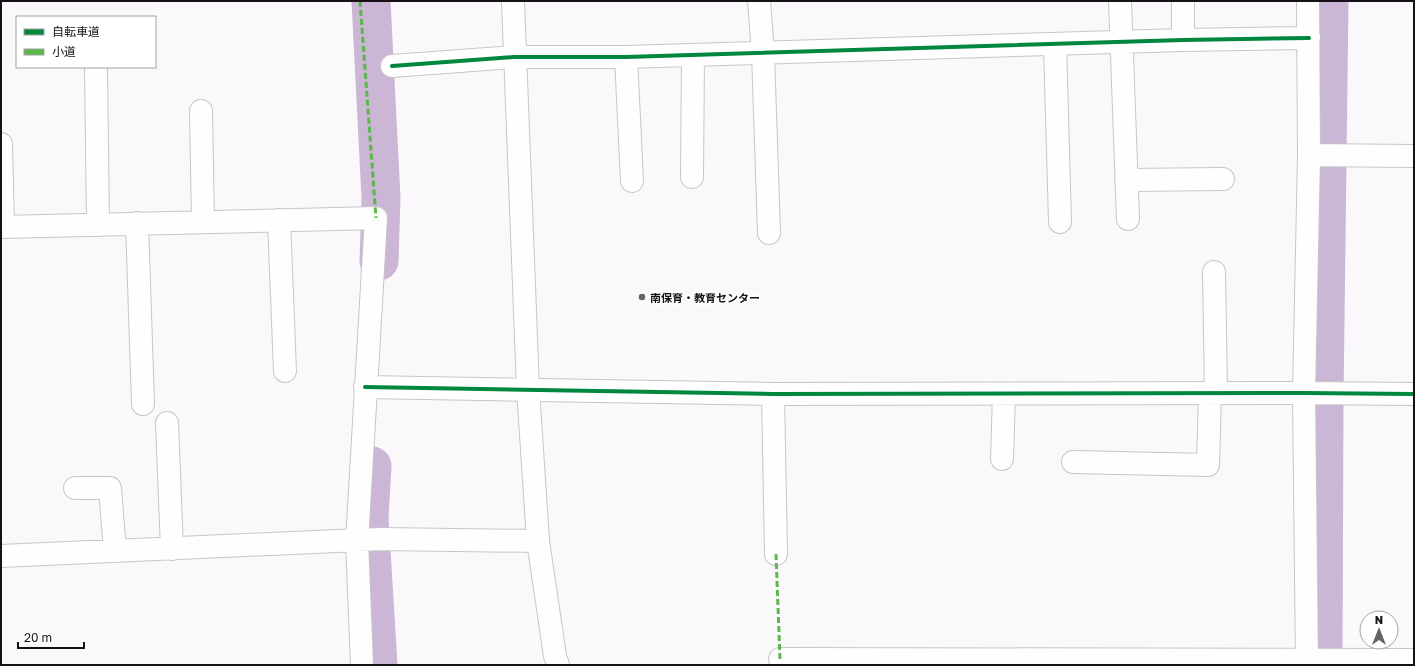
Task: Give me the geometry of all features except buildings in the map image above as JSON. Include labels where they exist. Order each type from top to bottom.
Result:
[{"type":"street","points":[[513,1],[528,389],[538,541],[555,656],[558,665]]},
{"type":"street","points":[[759,1],[763,53],[769,233]]},
{"type":"street","points":[[1120,1],[1128,220]]},
{"type":"street","points":[[1184,1],[1184,40]]},
{"type":"street","points":[[1307,662],[1304,393],[1309,155],[1308,1]]},
{"type":"street","points":[[392,66],[514,57],[626,57],[1184,40],[1309,38]]},
{"type":"street","points":[[1056,44],[1060,222]]},
{"type":"street","points":[[692,177],[693,55]]},
{"type":"street","points":[[626,57],[632,181]]},
{"type":"street","points":[[96,68],[98,225]]},
{"type":"street","points":[[200,111],[203,222]]},
{"type":"street","points":[[1,144],[2,227],[376,218],[372,388],[357,541],[362,665]]},
{"type":"street","points":[[1309,155],[1414,156]]},
{"type":"street","points":[[1126,180],[1224,179]]},
{"type":"street","points":[[279,220],[285,371]]},
{"type":"street","points":[[137,224],[143,404]]},
{"type":"street","points":[[1073,462],[1208,465],[1213,393],[1214,272]]},
{"type":"street","points":[[372,388],[528,389],[774,394],[1414,394]]},
{"type":"street","points":[[774,394],[776,554]]},
{"type":"street","points":[[1002,458],[1004,394]]},
{"type":"street","points":[[166,423],[172,548]]},
{"type":"street","points":[[75,488],[110,488],[115,551]]},
{"type":"street","points":[[1,556],[381,539],[538,541]]},
{"type":"street","points":[[780,659],[1307,662],[1414,660]]},
{"type":"waterway","points":[[371,1],[381,198],[379,261]]},
{"type":"waterway","points":[[1323,665],[1324,400],[1329,1]]},
{"type":"waterway","points":[[372,466],[369,518],[378,665]]},
{"type":"marked path","points":[[360,1],[376,218]]},
{"type":"marked path","points":[[776,554],[780,659]]},
{"type":"cycle path","points":[[392,66],[514,57],[626,57],[1183,40],[1309,38]]},
{"type":"cycle path","points":[[365,387],[773,394],[1414,394]]},
{"type":"place","name":"南保育・教育センター","points":[[642,297]]}]
